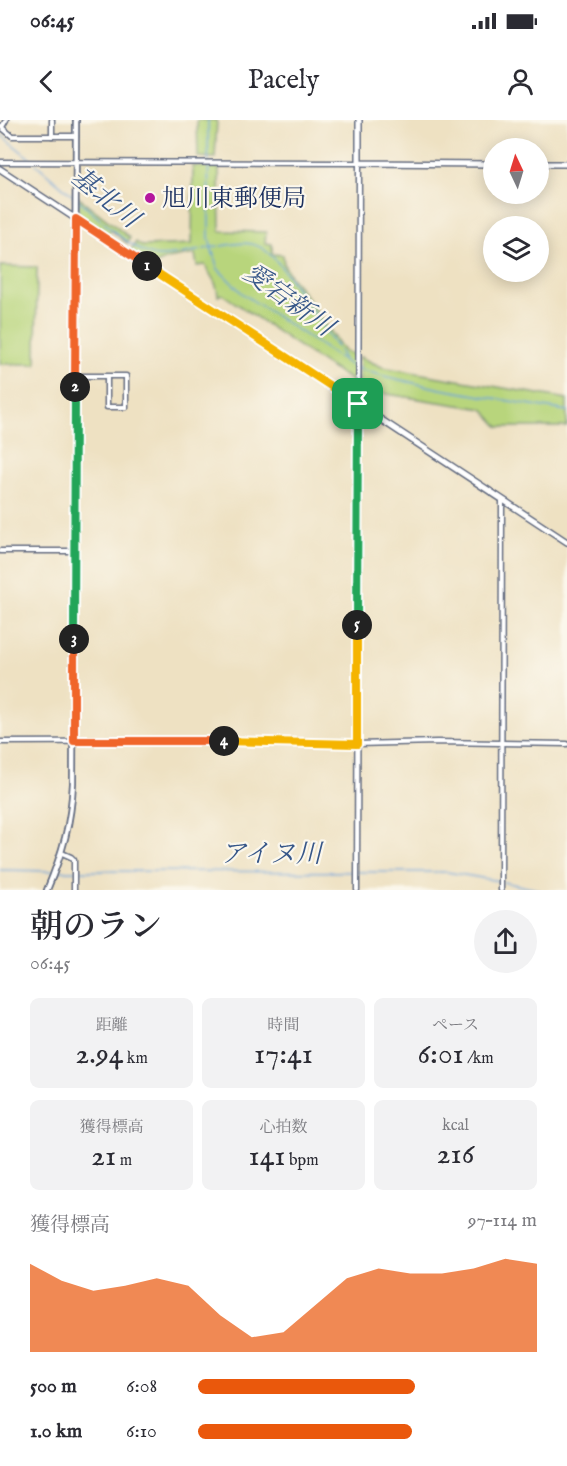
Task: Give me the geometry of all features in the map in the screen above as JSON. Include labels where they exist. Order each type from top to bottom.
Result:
[{"type":"main road","points":[[359,120],[359,164],[483,164]]},
{"type":"main road","points":[[549,164],[567,164]]},
{"type":"main road","points":[[0,169],[567,542]]},
{"type":"street","points":[[6,120],[1,127],[12,136],[76,136]]},
{"type":"street","points":[[52,120],[52,136]]},
{"type":"street","points":[[47,890],[62,853],[72,801],[76,120]]},
{"type":"street","points":[[0,162],[359,164],[357,890]]},
{"type":"street","points":[[75,376],[106,376],[126,376],[126,407],[107,407],[106,376]]},
{"type":"street","points":[[501,890],[502,499]]},
{"type":"street","points":[[0,551],[74,551]]},
{"type":"street","points":[[0,742],[264,741],[357,744],[437,742],[567,744]]},
{"type":"street","points":[[62,853],[74,860],[74,890]]},
{"type":"green space","points":[[197,120],[217,120],[215,158],[198,157]]},
{"type":"green space","points":[[193,166],[219,167],[220,231],[266,232],[265,243],[272,244],[272,254],[283,255],[284,265],[291,277],[344,351],[356,355],[355,401],[351,399],[351,380],[222,294],[218,296],[215,283],[205,265],[197,266],[195,254],[167,259],[152,266],[130,252],[136,242],[142,246],[192,244]]},
{"type":"green space","points":[[78,197],[130,238],[127,243],[111,230],[107,235],[79,216]]},
{"type":"green space","points":[[0,266],[37,267],[36,364],[0,364]]},
{"type":"green space","points":[[360,357],[382,367],[567,399],[567,427],[499,427],[483,409],[387,394],[359,386]]},
{"type":"waterway","name":"愛宕新川","points":[[208,120],[211,247],[218,269],[243,294],[353,367],[441,389],[567,411]]},
{"type":"waterway","name":"基北川","points":[[0,134],[33,161]]},
{"type":"waterway","name":"基北川","points":[[36,164],[73,196]]},
{"type":"waterway","name":"基北川","points":[[77,199],[116,233],[148,254],[169,256],[201,250]]},
{"type":"waterway","name":"基北川","points":[[221,246],[248,243],[267,251],[280,265],[337,347]]},
{"type":"waterway","name":"愛宕新川","points":[[204,249],[218,246]]},
{"type":"waterway","name":"愛宕新川","points":[[339,350],[344,360]]},
{"type":"waterway","name":"アイヌ川","points":[[0,870],[53,871]]},
{"type":"waterway","name":"アイヌ川","points":[[57,871],[447,872],[499,881]]},
{"type":"waterway","name":"アイヌ川","points":[[503,882],[540,890]]},
{"type":"place","name":"旭川東郵便局","points":[[150,198]]},
{"type":"route","points":[[76,219],[358,404],[357,744],[264,741],[74,741],[76,219]]}]
